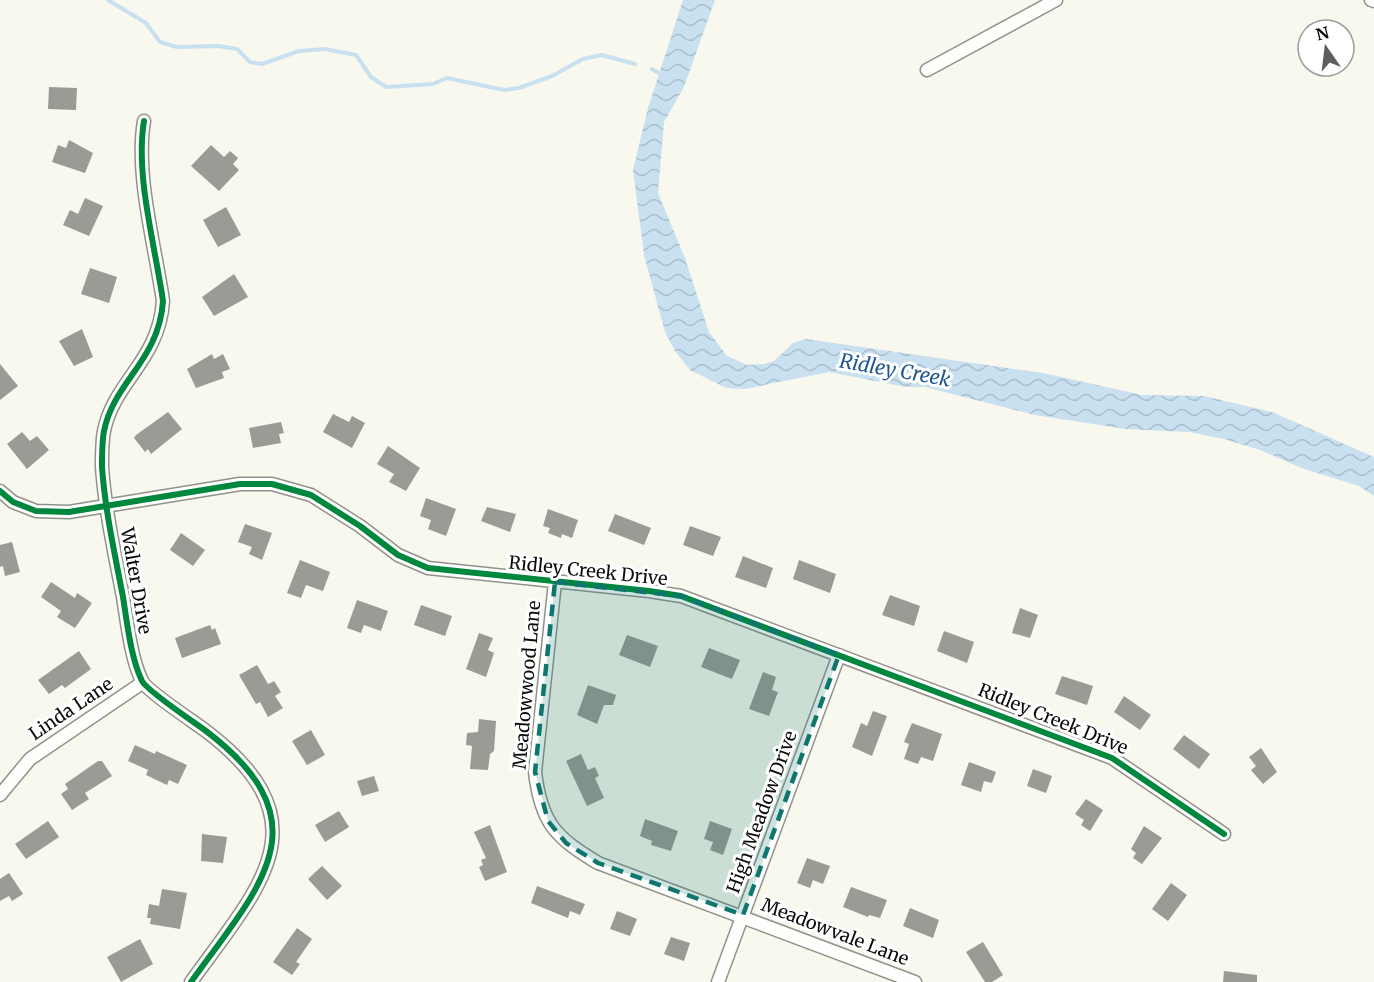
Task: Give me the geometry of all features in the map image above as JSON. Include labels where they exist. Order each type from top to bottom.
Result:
[{"type":"street","points":[[927,70],[1056,0]]},
{"type":"street","name":"Walter Drive","points":[[142,683],[130,636],[102,467],[104,430],[119,396],[156,339],[162,321],[163,301],[141,166],[140,142],[144,121]]},
{"type":"street","name":"Ridley Creek Drive","points":[[0,491],[13,502],[36,511],[69,512],[240,484],[272,484],[311,495],[360,526],[398,555],[428,568],[681,596],[1112,758],[1224,834]]},
{"type":"street","name":"Meadowwood Lane","points":[[555,582],[535,772],[537,792],[548,821],[566,843],[598,863],[742,915]]},
{"type":"street","name":"High Meadow Drive","points":[[718,982],[839,655]]},
{"type":"street","points":[[142,683],[246,766],[265,795],[272,826],[271,855],[261,883],[191,982]]},
{"type":"street","name":"Linda Lane","points":[[0,795],[30,759],[142,683]]},
{"type":"street","name":"Meadowvale Lane","points":[[742,915],[915,982]]},
{"type":"highlighted area","points":[[555,582],[681,596],[839,655],[743,915],[598,863],[566,843],[548,821],[535,772]]},
{"type":"water","name":"Ridley Creek","points":[[683,0],[715,0],[684,87],[664,122],[658,193],[685,258],[709,332],[727,356],[747,365],[764,364],[774,361],[793,343],[806,339],[1043,373],[1142,395],[1204,396],[1272,412],[1374,457],[1374,496],[1359,486],[1304,469],[1260,450],[1224,439],[1189,432],[1125,429],[1035,415],[925,387],[906,387],[829,372],[745,389],[726,388],[690,370],[675,351],[665,332],[644,255],[633,170],[648,108]]},
{"type":"building","points":[[49,87],[77,88],[76,110],[48,109]]},
{"type":"building","points":[[69,140],[93,153],[85,173],[52,162],[58,145],[66,148]]},
{"type":"building","points":[[211,145],[224,157],[230,151],[238,158],[233,164],[239,170],[219,191],[191,166]]},
{"type":"building","points":[[85,198],[103,206],[89,236],[63,225],[70,210],[78,214]]},
{"type":"building","points":[[226,207],[241,235],[218,247],[203,220]]},
{"type":"building","points":[[90,268],[117,277],[109,303],[81,294]]},
{"type":"building","points":[[234,274],[248,297],[214,316],[202,297]]},
{"type":"building","points":[[82,329],[93,357],[74,366],[59,341]]},
{"type":"building","points":[[212,354],[214,359],[223,354],[230,369],[222,372],[224,378],[196,388],[187,369]]},
{"type":"building","points":[[0,364],[18,386],[0,400]]},
{"type":"building","points":[[168,412],[182,429],[151,454],[148,449],[145,452],[134,438]]},
{"type":"building","points":[[333,414],[349,422],[352,416],[365,423],[352,448],[323,432]]},
{"type":"building","points":[[281,422],[284,433],[279,434],[281,443],[253,448],[249,428]]},
{"type":"building","points":[[22,432],[30,441],[37,436],[49,450],[27,469],[7,444]]},
{"type":"building","points":[[388,446],[420,468],[406,491],[389,482],[394,474],[377,464]]},
{"type":"building","points":[[426,498],[456,509],[446,536],[428,529],[431,520],[420,516]]},
{"type":"building","points":[[487,507],[516,514],[510,532],[481,521]]},
{"type":"building","points":[[548,509],[578,520],[572,538],[562,534],[561,538],[548,533],[550,528],[543,526]]},
{"type":"building","points":[[615,514],[651,528],[644,545],[608,531]]},
{"type":"building","points":[[245,524],[272,533],[262,560],[249,554],[252,547],[238,542]]},
{"type":"building","points":[[690,526],[721,537],[713,556],[683,545]]},
{"type":"building","points":[[181,533],[205,550],[193,566],[170,550]]},
{"type":"building","points":[[12,542],[20,572],[5,576],[3,566],[0,567],[0,545]]},
{"type":"building","points":[[743,556],[773,568],[766,588],[735,577]]},
{"type":"building","points":[[300,560],[330,572],[323,591],[306,585],[301,598],[287,593]]},
{"type":"building","points":[[799,560],[836,574],[830,593],[793,579]]},
{"type":"building","points":[[51,582],[75,598],[77,593],[92,603],[75,628],[57,617],[61,611],[41,597]]},
{"type":"building","points":[[890,595],[920,606],[914,626],[882,615]]},
{"type":"building","points":[[357,600],[388,611],[381,631],[364,625],[361,633],[347,628]]},
{"type":"building","points":[[421,605],[452,616],[445,636],[414,625]]},
{"type":"building","points":[[1020,608],[1038,615],[1030,638],[1012,633]]},
{"type":"building","points":[[210,625],[212,630],[215,628],[221,644],[182,658],[175,638]]},
{"type":"building","points":[[944,631],[974,642],[967,663],[937,651]]},
{"type":"building","points":[[479,633],[493,638],[488,650],[494,653],[486,677],[466,669]]},
{"type":"building","points":[[627,635],[658,646],[650,667],[619,655]]},
{"type":"building","points":[[709,648],[740,660],[732,679],[701,667]]},
{"type":"building","points":[[79,651],[91,669],[65,688],[62,685],[49,694],[38,680]]},
{"type":"building","points":[[257,665],[268,684],[274,681],[281,692],[275,696],[283,708],[268,717],[260,702],[256,704],[239,675]]},
{"type":"building","points":[[763,672],[776,677],[772,690],[778,692],[769,716],[749,709]]},
{"type":"building","points":[[1062,676],[1093,686],[1087,705],[1055,694]]},
{"type":"building","points":[[588,685],[616,695],[613,705],[604,705],[597,724],[577,715]]},
{"type":"building","points":[[1124,696],[1151,715],[1140,730],[1114,712]]},
{"type":"building","points":[[873,711],[887,716],[872,756],[852,747],[861,723],[867,726]]},
{"type":"building","points":[[479,719],[496,721],[494,751],[490,754],[488,770],[470,769],[472,746],[466,745],[467,733],[478,732]]},
{"type":"building","points":[[912,723],[942,734],[933,761],[921,757],[918,764],[904,759],[909,744],[904,742]]},
{"type":"building","points":[[311,730],[325,755],[307,765],[292,741]]},
{"type":"building","points":[[1184,735],[1210,754],[1199,769],[1173,749]]},
{"type":"building","points":[[135,745],[155,754],[156,751],[187,765],[178,784],[169,780],[167,785],[146,775],[148,770],[128,761]]},
{"type":"building","points":[[1261,748],[1277,772],[1263,784],[1251,770],[1256,766],[1249,757]]},
{"type":"building","points":[[581,754],[588,770],[595,767],[599,776],[595,778],[604,798],[587,806],[566,761]]},
{"type":"building","points":[[98,761],[102,761],[112,776],[85,793],[89,799],[72,810],[61,794],[68,789],[65,784]]},
{"type":"building","points":[[969,762],[996,772],[992,783],[984,781],[981,792],[961,785]]},
{"type":"building","points":[[1033,769],[1052,776],[1046,793],[1027,786]]},
{"type":"building","points":[[374,776],[379,791],[362,796],[357,781]]},
{"type":"building","points":[[1086,799],[1103,810],[1090,831],[1081,825],[1084,820],[1075,814]]},
{"type":"building","points":[[339,811],[349,827],[325,842],[315,825]]},
{"type":"building","points":[[645,819],[678,831],[671,851],[651,845],[652,841],[640,836]]},
{"type":"building","points":[[48,821],[59,837],[26,859],[15,844]]},
{"type":"building","points":[[710,821],[732,829],[723,855],[710,850],[713,842],[704,839]]},
{"type":"building","points":[[490,825],[507,872],[485,881],[479,867],[483,865],[481,860],[486,858],[474,832]]},
{"type":"building","points":[[1144,826],[1162,838],[1142,864],[1133,858],[1136,853],[1131,849]]},
{"type":"building","points":[[202,834],[227,837],[223,863],[201,861]]},
{"type":"building","points":[[807,858],[830,866],[823,884],[813,880],[810,888],[797,883]]},
{"type":"building","points":[[322,866],[342,886],[327,900],[308,879]]},
{"type":"building","points":[[9,873],[23,894],[12,901],[9,896],[0,901],[0,879]]},
{"type":"building","points":[[1171,883],[1187,895],[1168,921],[1152,909]]},
{"type":"building","points":[[537,886],[585,904],[580,915],[570,911],[568,918],[531,903]]},
{"type":"building","points":[[851,887],[887,900],[880,918],[869,915],[868,917],[843,907]]},
{"type":"building","points":[[162,889],[187,893],[180,929],[150,924],[151,918],[147,918],[149,904],[159,906]]},
{"type":"building","points":[[910,908],[939,920],[933,938],[903,926]]},
{"type":"building","points":[[617,911],[637,919],[630,936],[610,929]]},
{"type":"building","points":[[297,928],[312,939],[296,962],[300,964],[292,975],[273,962]]},
{"type":"building","points":[[671,937],[690,943],[684,961],[664,954]]},
{"type":"building","points":[[140,939],[153,964],[121,982],[107,957]]},
{"type":"building","points":[[983,942],[1003,975],[992,982],[985,982],[966,952]]},
{"type":"building","points":[[1224,971],[1257,975],[1257,982],[1223,982]]},
{"type":"waterway","points":[[108,0],[146,23],[160,42],[177,47],[218,46],[237,49],[250,62],[262,64],[299,51],[325,49],[356,55],[371,77],[386,87],[433,84],[447,78],[504,90],[519,88],[552,76],[583,59],[602,55],[635,64]]},
{"type":"waterway","points":[[652,69],[662,75]]},
{"type":"cycle path","points":[[144,121],[142,142],[144,187],[163,301],[154,340],[109,414],[104,431],[102,453],[103,483],[130,640],[142,681],[161,699],[206,731],[243,764],[264,796],[272,826],[269,855],[258,885],[239,916],[191,982]]},
{"type":"cycle path","points":[[0,491],[13,502],[36,511],[69,512],[240,484],[272,484],[311,495],[360,526],[398,555],[428,568],[681,596],[1112,758],[1224,834]]}]
